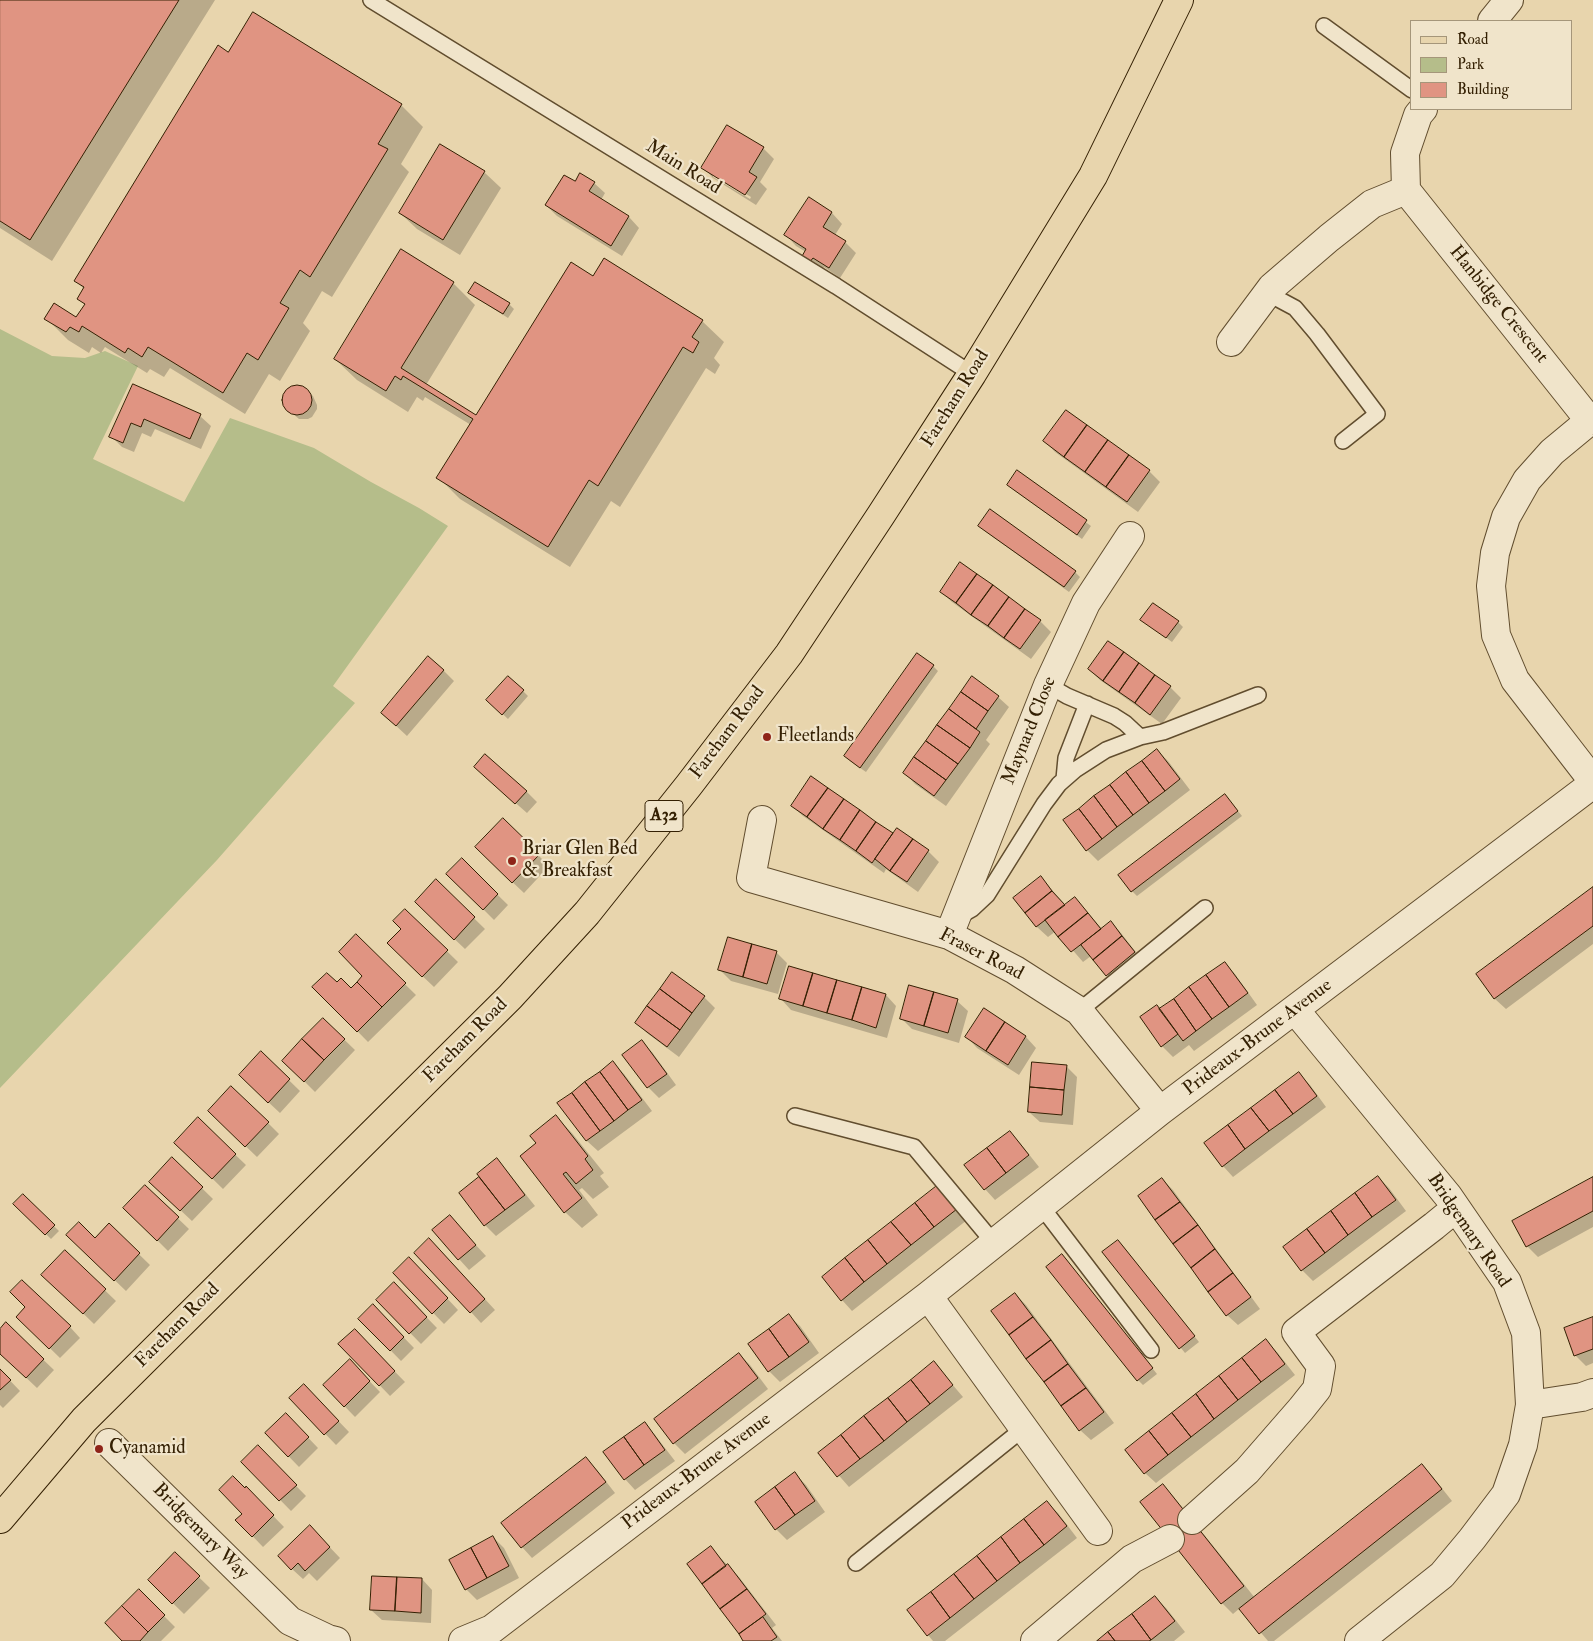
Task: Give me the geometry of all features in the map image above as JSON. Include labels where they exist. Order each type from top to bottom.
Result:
[{"type":"main road","name":"Fareham Road","points":[[0,1519],[84,1420],[510,997],[587,913],[689,785],[789,654],[972,374],[1093,176],[1179,0]]},
{"type":"street","points":[[1493,20],[1509,0]]},
{"type":"street","points":[[1231,342],[1272,287],[1372,204],[1406,190],[1406,153],[1418,115],[1422,110]]},
{"type":"street","name":"Hanbidge Crescent","points":[[1406,190],[1592,419]]},
{"type":"street","points":[[1592,419],[1552,452],[1527,480],[1506,517],[1495,553],[1491,586],[1496,635],[1515,680],[1593,783]]},
{"type":"street","name":"Maynard Close","points":[[952,926],[1048,685],[1086,603],[1130,536]]},
{"type":"street","name":"Prideaux-Brune Avenue","points":[[463,1641],[494,1635],[928,1296],[1160,1111],[1593,783]]},
{"type":"street","name":"Fraser Road","points":[[762,820],[751,878],[952,926],[1078,1011],[1160,1111]]},
{"type":"street","name":"Bridgemary Road","points":[[1295,1010],[1456,1208],[1507,1282],[1526,1334],[1530,1405],[1523,1445],[1506,1494],[1472,1539],[1442,1574],[1359,1641]]},
{"type":"street","points":[[1192,1520],[1247,1471],[1318,1389],[1321,1366],[1296,1332],[1456,1208]]},
{"type":"street","points":[[928,1296],[1098,1531]]},
{"type":"street","points":[[1530,1405],[1582,1397],[1593,1393]]},
{"type":"street","name":"Bridgemary Way","points":[[110,1443],[286,1631]]},
{"type":"street","points":[[1036,1641],[1132,1559],[1170,1539]]},
{"type":"street","points":[[286,1631],[336,1641]]},
{"type":"lane","name":"Main Road","points":[[371,0],[828,281],[972,374]]},
{"type":"lane","points":[[1324,26],[1410,89]]},
{"type":"lane","points":[[1267,294],[1295,308],[1378,414],[1343,441]]},
{"type":"lane","points":[[1048,685],[1126,723],[1140,737]]},
{"type":"lane","points":[[952,926],[987,895],[1044,804],[1064,779],[1075,770],[1106,750],[1140,737],[1162,732],[1258,695]]},
{"type":"lane","points":[[1064,779],[1066,758],[1087,704]]},
{"type":"lane","points":[[1078,1011],[1205,908]]},
{"type":"lane","points":[[795,1116],[914,1147],[994,1243]]},
{"type":"lane","points":[[1041,1206],[1152,1350]]},
{"type":"lane","points":[[856,1563],[1024,1428]]},
{"type":"green space","points":[[0,329],[52,356],[85,358],[105,351],[138,366],[93,459],[184,502],[230,418],[314,448],[448,526],[333,686],[355,703],[217,860],[0,1088]]},
{"type":"building","points":[[0,0],[179,0],[30,240],[0,221]]},
{"type":"building","points":[[253,12],[402,104],[378,144],[388,149],[310,277],[300,270],[280,303],[289,308],[258,360],[247,353],[223,393],[148,347],[142,357],[128,348],[125,353],[82,326],[79,332],[70,327],[66,332],[44,319],[54,303],[76,317],[85,304],[77,299],[84,287],[74,281],[218,45],[228,52]]},
{"type":"building","points":[[727,125],[764,147],[749,172],[757,177],[745,195],[701,168]]},
{"type":"building","points":[[440,144],[485,171],[443,240],[399,213]]},
{"type":"building","points":[[580,173],[595,182],[589,191],[629,216],[611,246],[545,205],[564,175],[575,181]]},
{"type":"building","points":[[809,197],[832,212],[823,227],[846,241],[829,268],[813,258],[809,263],[801,258],[806,249],[784,235]]},
{"type":"building","points":[[401,249],[454,282],[401,368],[476,415],[571,262],[593,276],[604,258],[703,320],[692,337],[699,342],[693,353],[683,347],[598,486],[589,480],[548,547],[436,478],[473,419],[403,376],[401,380],[395,376],[386,391],[334,359]]},
{"type":"building","points":[[475,282],[510,303],[503,314],[468,293]]},
{"type":"building","points":[[133,384],[201,414],[190,439],[144,419],[141,427],[131,423],[123,443],[109,437]]},
{"type":"building","points":[[297,385],[308,389],[312,400],[308,411],[297,415],[286,411],[282,400],[286,389]]},
{"type":"building","points":[[1066,410],[1087,425],[1064,457],[1043,441]]},
{"type":"building","points":[[1087,425],[1108,440],[1085,472],[1064,457]]},
{"type":"building","points":[[1108,440],[1129,455],[1106,487],[1085,472]]},
{"type":"building","points":[[1129,455],[1150,470],[1127,502],[1106,487]]},
{"type":"building","points":[[1017,470],[1087,520],[1077,535],[1007,485]]},
{"type":"building","points":[[990,509],[1076,571],[1064,587],[978,526]]},
{"type":"building","points":[[960,562],[977,574],[956,603],[940,592]]},
{"type":"building","points":[[977,574],[993,585],[971,615],[956,603]]},
{"type":"building","points":[[993,585],[1009,597],[988,626],[971,615]]},
{"type":"building","points":[[1009,597],[1025,609],[1004,638],[988,626]]},
{"type":"building","points":[[1153,603],[1179,621],[1166,638],[1140,620]]},
{"type":"building","points":[[1025,609],[1041,620],[1020,649],[1004,638]]},
{"type":"building","points":[[1108,641],[1124,652],[1103,681],[1088,669]]},
{"type":"building","points":[[1124,652],[1139,663],[1119,692],[1103,681]]},
{"type":"building","points":[[917,653],[934,665],[860,768],[844,756]]},
{"type":"building","points":[[428,656],[444,670],[396,726],[381,713]]},
{"type":"building","points":[[1139,663],[1155,675],[1135,703],[1119,692]]},
{"type":"building","points":[[1155,675],[1171,686],[1150,715],[1135,703]]},
{"type":"building","points":[[508,676],[524,690],[502,715],[486,700]]},
{"type":"building","points":[[972,676],[999,696],[988,711],[961,692]]},
{"type":"building","points":[[961,692],[988,711],[976,729],[949,709]]},
{"type":"building","points":[[949,709],[980,732],[970,748],[937,725]]},
{"type":"building","points":[[937,725],[970,748],[958,764],[926,741]]},
{"type":"building","points":[[926,741],[958,764],[946,780],[914,757]]},
{"type":"building","points":[[1157,749],[1180,779],[1165,791],[1142,761]]},
{"type":"building","points":[[485,754],[527,791],[515,804],[474,767]]},
{"type":"building","points":[[914,757],[946,780],[934,796],[903,773]]},
{"type":"building","points":[[1142,761],[1165,791],[1149,803],[1126,772]]},
{"type":"building","points":[[1126,772],[1149,803],[1133,815],[1110,785]]},
{"type":"building","points":[[811,776],[828,788],[807,817],[791,806]]},
{"type":"building","points":[[1110,785],[1133,815],[1117,827],[1094,796]]},
{"type":"building","points":[[828,788],[844,799],[823,829],[807,817]]},
{"type":"building","points":[[1225,794],[1238,811],[1131,892],[1118,875]]},
{"type":"building","points":[[1094,796],[1117,827],[1102,839],[1079,809]]},
{"type":"building","points":[[844,799],[860,810],[840,840],[823,829]]},
{"type":"building","points":[[1079,809],[1102,839],[1086,851],[1063,820]]},
{"type":"building","points":[[860,810],[876,822],[856,851],[840,840]]},
{"type":"building","points":[[503,818],[540,854],[512,883],[475,847]]},
{"type":"building","points":[[876,822],[893,833],[872,863],[856,851]]},
{"type":"building","points":[[897,828],[913,839],[890,871],[875,859]]},
{"type":"building","points":[[913,839],[929,850],[907,882],[890,871]]},
{"type":"building","points":[[462,858],[498,894],[483,910],[446,874]]},
{"type":"building","points":[[1041,876],[1052,891],[1025,913],[1013,898]]},
{"type":"building","points":[[436,879],[475,917],[454,940],[415,902]]},
{"type":"building","points":[[1593,887],[1593,926],[1494,999],[1476,974]]},
{"type":"building","points":[[1052,891],[1065,905],[1036,927],[1025,913]]},
{"type":"building","points":[[1075,897],[1088,913],[1058,937],[1045,920]]},
{"type":"building","points":[[405,909],[448,950],[422,977],[387,943],[401,929],[393,921]]},
{"type":"building","points":[[1088,913],[1101,929],[1071,952],[1058,937]]},
{"type":"building","points":[[1111,921],[1122,936],[1093,960],[1081,945]]},
{"type":"building","points":[[356,934],[406,983],[382,1007],[357,982],[362,976],[339,952]]},
{"type":"building","points":[[1122,936],[1135,952],[1106,976],[1093,960]]},
{"type":"building","points":[[728,937],[752,944],[743,977],[718,970]]},
{"type":"building","points":[[752,944],[777,951],[767,984],[743,977]]},
{"type":"building","points":[[1225,962],[1248,993],[1229,1007],[1206,975]]},
{"type":"building","points":[[789,966],[813,973],[803,1006],[779,999]]},
{"type":"building","points":[[672,972],[705,996],[692,1013],[660,989]]},
{"type":"building","points":[[327,973],[337,982],[341,978],[351,988],[357,982],[382,1007],[357,1032],[312,987]]},
{"type":"building","points":[[813,973],[837,980],[827,1013],[803,1006]]},
{"type":"building","points":[[1206,975],[1229,1007],[1212,1019],[1189,987]]},
{"type":"building","points":[[837,980],[862,987],[852,1020],[827,1013]]},
{"type":"building","points":[[909,985],[934,992],[924,1026],[900,1019]]},
{"type":"building","points":[[862,987],[886,994],[876,1028],[852,1020]]},
{"type":"building","points":[[1189,987],[1212,1019],[1196,1031],[1174,999]]},
{"type":"building","points":[[660,989],[692,1013],[680,1030],[647,1006]]},
{"type":"building","points":[[934,992],[958,999],[948,1033],[924,1026]]},
{"type":"building","points":[[1174,999],[1196,1031],[1183,1041],[1159,1009]]},
{"type":"building","points":[[1157,1005],[1178,1034],[1161,1047],[1140,1017]]},
{"type":"building","points":[[647,1006],[680,1030],[667,1047],[635,1023]]},
{"type":"building","points":[[984,1008],[1005,1022],[986,1051],[965,1037]]},
{"type":"building","points":[[323,1018],[345,1039],[324,1060],[302,1039]]},
{"type":"building","points":[[1005,1022],[1026,1036],[1008,1065],[986,1051]]},
{"type":"building","points":[[302,1039],[324,1060],[304,1082],[282,1061]]},
{"type":"building","points":[[642,1040],[667,1074],[647,1088],[622,1055]]},
{"type":"building","points":[[261,1051],[290,1079],[268,1103],[239,1075]]},
{"type":"building","points":[[613,1061],[642,1100],[628,1110],[600,1072]]},
{"type":"building","points":[[1032,1062],[1067,1065],[1064,1090],[1030,1087]]},
{"type":"building","points":[[600,1072],[628,1110],[614,1121],[585,1082]]},
{"type":"building","points":[[1299,1072],[1317,1096],[1293,1114],[1275,1090]]},
{"type":"building","points":[[585,1082],[614,1121],[600,1131],[572,1093]]},
{"type":"building","points":[[231,1086],[269,1122],[245,1147],[208,1111]]},
{"type":"building","points":[[1030,1087],[1064,1090],[1062,1115],[1028,1112]]},
{"type":"building","points":[[1275,1090],[1293,1114],[1269,1131],[1251,1108]]},
{"type":"building","points":[[572,1093],[600,1131],[586,1141],[557,1103]]},
{"type":"building","points":[[1251,1108],[1269,1131],[1245,1149],[1228,1125]]},
{"type":"building","points":[[556,1115],[588,1156],[585,1159],[593,1170],[576,1184],[566,1172],[563,1174],[582,1198],[564,1213],[520,1156],[536,1143],[530,1136]]},
{"type":"building","points":[[198,1117],[236,1154],[212,1179],[174,1143]]},
{"type":"building","points":[[1228,1125],[1245,1149],[1222,1167],[1204,1143]]},
{"type":"building","points":[[1010,1131],[1029,1155],[1006,1173],[987,1148]]},
{"type":"building","points":[[987,1148],[1006,1173],[984,1190],[964,1165]]},
{"type":"building","points":[[172,1157],[203,1187],[180,1211],[149,1182]]},
{"type":"building","points":[[497,1158],[525,1195],[505,1210],[477,1174]]},
{"type":"building","points":[[1378,1176],[1396,1200],[1372,1217],[1355,1193]]},
{"type":"building","points":[[479,1177],[505,1210],[484,1226],[459,1193]]},
{"type":"building","points":[[1593,1177],[1593,1211],[1526,1247],[1512,1221]]},
{"type":"building","points":[[1162,1178],[1180,1202],[1155,1220],[1138,1196]]},
{"type":"building","points":[[145,1185],[179,1217],[157,1241],[123,1208]]},
{"type":"building","points":[[938,1185],[957,1209],[934,1227],[915,1203]]},
{"type":"building","points":[[1355,1193],[1372,1217],[1348,1235],[1331,1211]]},
{"type":"building","points":[[23,1194],[55,1225],[45,1235],[13,1204]]},
{"type":"building","points":[[1180,1202],[1198,1225],[1173,1244],[1155,1220]]},
{"type":"building","points":[[915,1203],[934,1227],[911,1245],[891,1222]]},
{"type":"building","points":[[1331,1211],[1348,1235],[1325,1253],[1307,1229]]},
{"type":"building","points":[[450,1215],[476,1245],[458,1260],[432,1230]]},
{"type":"building","points":[[79,1222],[95,1238],[109,1223],[140,1253],[114,1281],[66,1235]]},
{"type":"building","points":[[891,1222],[911,1245],[887,1264],[868,1240]]},
{"type":"building","points":[[1198,1225],[1215,1249],[1191,1268],[1173,1244]]},
{"type":"building","points":[[1307,1229],[1325,1253],[1301,1271],[1283,1247]]},
{"type":"building","points":[[429,1238],[485,1299],[470,1313],[414,1253]]},
{"type":"building","points":[[868,1240],[887,1264],[864,1282],[845,1258]]},
{"type":"building","points":[[1118,1240],[1195,1336],[1179,1349],[1102,1252]]},
{"type":"building","points":[[1215,1249],[1233,1273],[1208,1292],[1191,1268]]},
{"type":"building","points":[[65,1250],[106,1289],[83,1314],[41,1275]]},
{"type":"building","points":[[1062,1254],[1153,1368],[1137,1381],[1046,1267]]},
{"type":"building","points":[[409,1257],[448,1298],[432,1314],[393,1273]]},
{"type":"building","points":[[845,1258],[864,1282],[841,1301],[822,1277]]},
{"type":"building","points":[[1233,1273],[1251,1297],[1226,1316],[1208,1292]]},
{"type":"building","points":[[22,1280],[71,1326],[49,1349],[16,1317],[25,1307],[10,1292]]},
{"type":"building","points":[[394,1282],[427,1317],[409,1334],[376,1300]]},
{"type":"building","points":[[1015,1293],[1033,1317],[1009,1335],[991,1311]]},
{"type":"building","points":[[373,1304],[404,1337],[390,1351],[358,1319]]},
{"type":"building","points":[[789,1314],[809,1342],[789,1357],[769,1329]]},
{"type":"building","points":[[1033,1317],[1051,1340],[1026,1359],[1009,1335]]},
{"type":"building","points":[[1593,1317],[1593,1349],[1574,1356],[1564,1328]]},
{"type":"building","points":[[6,1322],[44,1359],[26,1378],[0,1354],[0,1329]]},
{"type":"building","points":[[355,1329],[395,1371],[379,1386],[338,1344]]},
{"type":"building","points":[[769,1329],[789,1357],[768,1372],[748,1344]]},
{"type":"building","points":[[1266,1339],[1285,1364],[1261,1382],[1242,1358]]},
{"type":"building","points":[[1051,1340],[1068,1364],[1044,1382],[1026,1359]]},
{"type":"building","points":[[739,1353],[758,1378],[673,1444],[654,1419]]},
{"type":"building","points":[[1242,1358],[1261,1382],[1238,1400],[1219,1376]]},
{"type":"building","points":[[350,1359],[370,1381],[344,1407],[323,1385]]},
{"type":"building","points":[[934,1361],[953,1385],[930,1404],[911,1380]]},
{"type":"building","points":[[1068,1364],[1086,1388],[1061,1406],[1044,1382]]},
{"type":"building","points":[[0,1369],[11,1380],[0,1390]]},
{"type":"building","points":[[1219,1376],[1238,1400],[1214,1419],[1196,1394]]},
{"type":"building","points":[[911,1380],[930,1404],[907,1422],[888,1398]]},
{"type":"building","points":[[304,1384],[339,1421],[324,1435],[289,1398]]},
{"type":"building","points":[[1086,1388],[1104,1412],[1079,1431],[1061,1406]]},
{"type":"building","points":[[1196,1394],[1214,1419],[1191,1437],[1172,1413]]},
{"type":"building","points":[[888,1398],[907,1422],[884,1441],[864,1416]]},
{"type":"building","points":[[286,1413],[309,1437],[288,1457],[265,1433]]},
{"type":"building","points":[[1172,1413],[1191,1437],[1168,1455],[1149,1431]]},
{"type":"building","points":[[864,1416],[884,1441],[860,1459],[841,1435]]},
{"type":"building","points":[[645,1422],[665,1450],[644,1465],[624,1437]]},
{"type":"building","points":[[1149,1431],[1168,1455],[1144,1474],[1125,1450]]},
{"type":"building","points":[[841,1435],[860,1459],[837,1477],[818,1453]]},
{"type":"building","points":[[624,1437],[644,1465],[624,1480],[603,1452]]},
{"type":"building","points":[[258,1445],[297,1485],[279,1501],[241,1462]]},
{"type":"building","points":[[586,1457],[606,1482],[521,1548],[501,1523]]},
{"type":"building","points":[[1422,1464],[1442,1489],[1259,1634],[1239,1609]]},
{"type":"building","points":[[795,1472],[815,1501],[795,1515],[775,1487]]},
{"type":"building","points":[[233,1476],[245,1488],[246,1486],[274,1515],[252,1537],[235,1520],[242,1514],[219,1490]]},
{"type":"building","points":[[1163,1484],[1244,1586],[1221,1604],[1140,1502]]},
{"type":"building","points":[[775,1487],[795,1515],[775,1530],[755,1502]]},
{"type":"building","points":[[1047,1501],[1067,1526],[1044,1545],[1024,1519]]},
{"type":"building","points":[[1024,1519],[1044,1545],[1020,1563],[1001,1537]]},
{"type":"building","points":[[310,1525],[330,1547],[305,1571],[298,1563],[291,1570],[278,1556]]},
{"type":"building","points":[[493,1536],[509,1566],[487,1578],[471,1548]]},
{"type":"building","points":[[1001,1537],[1020,1563],[997,1581],[977,1556]]},
{"type":"building","points":[[711,1546],[726,1566],[702,1584],[687,1564]]},
{"type":"building","points":[[471,1548],[487,1578],[465,1590],[449,1560]]},
{"type":"building","points":[[175,1552],[200,1576],[172,1604],[148,1580]]},
{"type":"building","points":[[977,1556],[997,1581],[974,1599],[954,1574]]},
{"type":"building","points":[[728,1564],[747,1589],[720,1609],[702,1584]]},
{"type":"building","points":[[954,1574],[974,1599],[950,1618],[931,1592]]},
{"type":"building","points":[[372,1576],[397,1577],[395,1611],[370,1610]]},
{"type":"building","points":[[397,1577],[422,1578],[421,1613],[395,1611]]},
{"type":"building","points":[[139,1589],[165,1615],[148,1632],[122,1606]]},
{"type":"building","points":[[747,1589],[766,1614],[739,1634],[720,1609]]},
{"type":"building","points":[[931,1592],[950,1618],[927,1636],[907,1610]]},
{"type":"building","points":[[1155,1596],[1175,1621],[1151,1640],[1132,1614]]},
{"type":"building","points":[[122,1606],[148,1632],[140,1641],[122,1641],[105,1623]]},
{"type":"building","points":[[1132,1614],[1151,1640],[1115,1641],[1108,1632]]},
{"type":"building","points":[[763,1617],[777,1637],[771,1641],[743,1641],[739,1634]]},
{"type":"building","points":[[1108,1632],[1115,1641],[1097,1641]]},
{"type":"place","name":"Fleetlands","points":[[767,737]]},
{"type":"place","name":"Briar Glen Bed & Breakfast","points":[[512,861]]},
{"type":"place","name":"Cyanamid","points":[[99,1449]]}]
